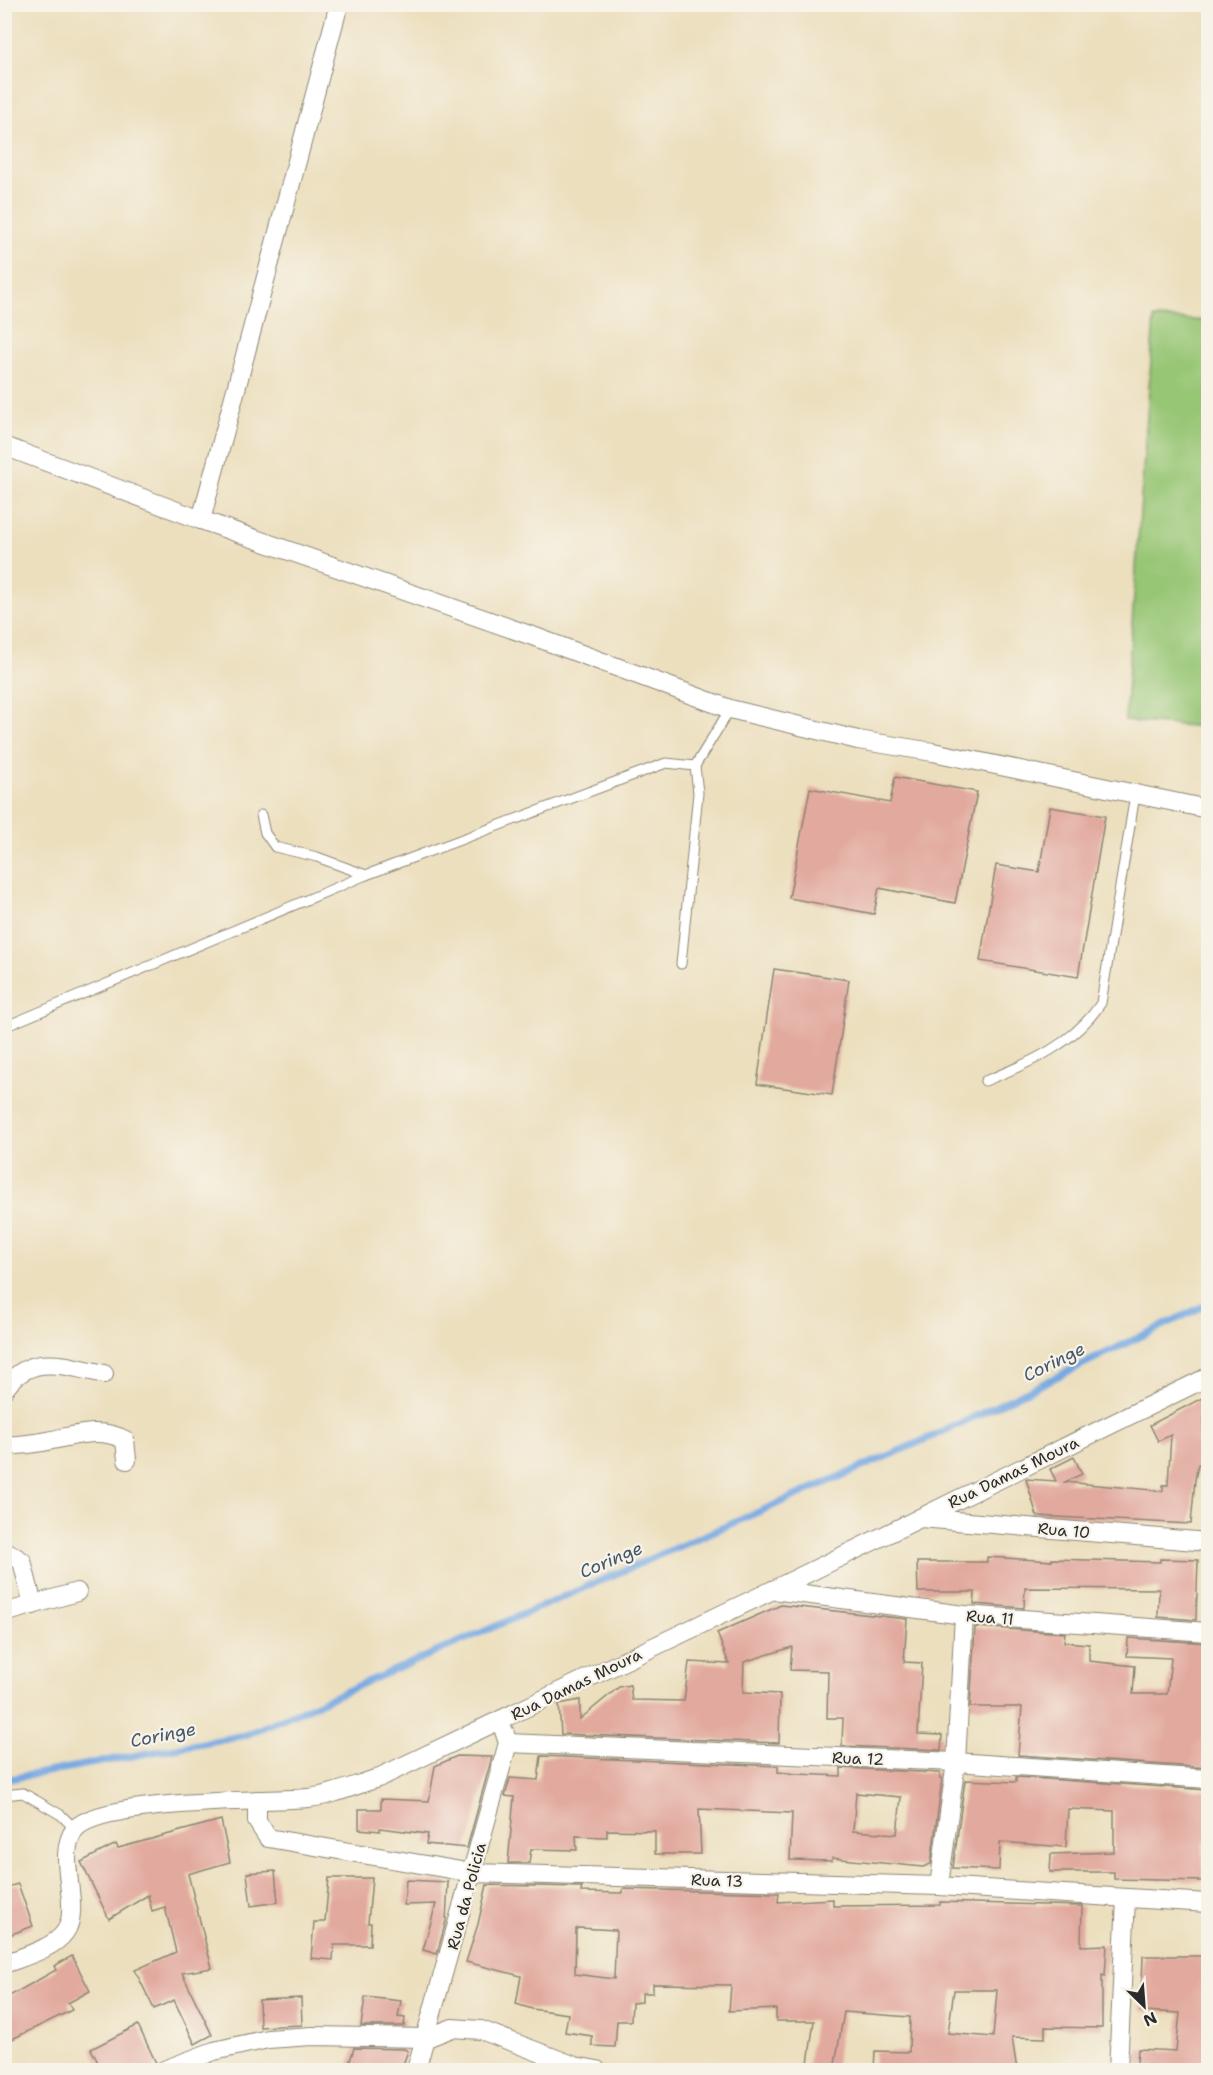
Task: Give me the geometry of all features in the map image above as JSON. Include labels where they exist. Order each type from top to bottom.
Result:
[{"type":"street","points":[[201,520],[339,4]]},
{"type":"street","points":[[4,446],[201,520],[538,638],[730,709],[858,740],[933,752],[1209,810]]},
{"type":"street","points":[[4,1390],[14,1377],[29,1367],[51,1363],[104,1374]]},
{"type":"street","name":"Rua Damas Moura","points":[[75,1829],[94,1818],[171,1804],[310,1798],[378,1778],[773,1590],[1209,1377]]},
{"type":"street","points":[[4,1446],[50,1441],[81,1432],[115,1435],[125,1440],[127,1460]]},
{"type":"street","name":"Rua 10","points":[[919,1518],[1209,1542]]},
{"type":"street","points":[[4,1550],[22,1561],[33,1605]]},
{"type":"street","name":"Rua 11","points":[[773,1590],[964,1615],[1209,1632]]},
{"type":"street","points":[[4,1613],[77,1593]]},
{"type":"street","points":[[939,1886],[956,1762],[964,1615]]},
{"type":"street","points":[[501,1720],[508,1743]]},
{"type":"street","name":"Rua 12","points":[[508,1743],[956,1762],[1209,1779]]},
{"type":"street","name":"Rua da Policia","points":[[416,2070],[427,2038],[508,1743]]},
{"type":"street","name":"Rua 13","points":[[257,1800],[257,1821],[268,1838],[472,1873],[939,1886],[1209,1903]]},
{"type":"street","points":[[4,1964],[40,1948],[65,1932],[69,1920],[68,1846],[75,1829]]},
{"type":"street","points":[[1118,2070],[1126,1898]]},
{"type":"street","points":[[164,2070],[214,2051],[268,2039],[312,2036],[427,2038],[452,2028],[482,2030],[575,2066],[597,2070]]},
{"type":"lane","points":[[681,964],[698,793],[695,766],[730,709]]},
{"type":"lane","points":[[4,1027],[366,875],[666,763],[695,766]]},
{"type":"lane","points":[[985,1081],[1049,1052],[1087,1025],[1101,1003],[1135,795]]},
{"type":"lane","points":[[261,815],[265,833],[275,847],[317,857],[366,875]]},
{"type":"lane","points":[[4,1795],[23,1793],[61,1815],[75,1829]]},
{"type":"green space","points":[[1154,318],[1208,321],[1208,727],[1125,721]]},
{"type":"building","points":[[895,777],[977,792],[955,903],[879,888],[874,914],[789,898],[810,788],[890,803]]},
{"type":"building","points":[[1050,807],[1105,816],[1078,977],[980,961],[996,865],[1039,872]]},
{"type":"building","points":[[774,969],[849,980],[832,1095],[757,1084]]},
{"type":"building","points":[[1202,1398],[1209,1415],[1204,1417],[1202,1464],[1198,1464],[1195,1480],[1191,1524],[1037,1516],[1026,1479],[1056,1481],[1050,1469],[1074,1457],[1082,1474],[1065,1482],[1163,1491],[1163,1485],[1168,1485],[1171,1435],[1158,1441],[1150,1425]]},
{"type":"building","points":[[987,1557],[1052,1561],[1052,1559],[1160,1562],[1160,1559],[1198,1560],[1196,1620],[1158,1617],[1159,1589],[1025,1588],[1024,1608],[974,1604],[975,1592],[918,1592],[917,1562],[987,1562]]},
{"type":"building","points":[[781,1605],[907,1619],[904,1662],[922,1663],[918,1734],[942,1735],[941,1750],[842,1746],[843,1718],[827,1718],[828,1671],[790,1670],[792,1647],[744,1662],[743,1692],[780,1694],[779,1743],[561,1734],[559,1704],[580,1700],[580,1719],[619,1687],[630,1685],[632,1700],[684,1701],[689,1662],[729,1664],[717,1633]]},
{"type":"building","points":[[975,1627],[1065,1633],[1064,1642],[1089,1644],[1089,1661],[1135,1666],[1133,1694],[1167,1694],[1171,1658],[1127,1656],[1128,1638],[1209,1643],[1209,1768],[1018,1755],[1022,1707],[970,1707]]},
{"type":"building","points":[[457,1756],[492,1757],[467,1848],[426,1844],[428,1834],[380,1828],[380,1831],[359,1829],[359,1809],[381,1809],[381,1799],[429,1801],[435,1766]]},
{"type":"building","points":[[541,1756],[778,1766],[778,1772],[841,1776],[841,1768],[940,1773],[942,1779],[931,1864],[923,1867],[832,1858],[832,1861],[790,1860],[792,1813],[699,1809],[701,1854],[655,1854],[655,1831],[607,1830],[607,1837],[576,1836],[577,1850],[531,1849],[529,1863],[508,1863],[514,1797],[505,1796],[510,1778],[538,1780]],"holes":[[[856,1793],[901,1797],[897,1834],[853,1831]]]},
{"type":"building","points":[[1016,1777],[1209,1790],[1209,1842],[1203,1842],[1203,1881],[1114,1879],[1114,1872],[1050,1872],[1051,1854],[1114,1852],[1114,1811],[1068,1809],[1066,1847],[1000,1842],[999,1870],[953,1868],[965,1780],[1016,1782]]},
{"type":"building","points":[[221,1820],[230,1862],[188,1874],[212,1968],[182,1973],[212,2035],[195,2044],[174,2000],[154,2009],[135,1970],[176,1952],[165,1907],[152,1911],[148,1895],[109,1919],[81,1862],[116,1844],[118,1848]]},
{"type":"building","points":[[275,1871],[278,1902],[251,1906],[247,1873]]},
{"type":"building","points":[[329,1878],[372,1878],[368,1923],[371,1923],[370,1945],[334,1945],[333,1960],[311,1958],[314,1922],[325,1922]]},
{"type":"building","points":[[406,1880],[448,1882],[446,1921],[437,1954],[423,1950],[436,1904],[404,1905]]},
{"type":"building","points":[[18,1884],[33,1926],[4,1937],[4,1888]]},
{"type":"building","points":[[487,1885],[582,1887],[581,1892],[623,1893],[623,1889],[779,1893],[778,1902],[833,1899],[833,1906],[940,1905],[940,1902],[1082,1906],[1081,1946],[1107,1945],[1105,1976],[1102,1975],[1102,2028],[1045,2027],[1045,2038],[1012,2037],[1017,2070],[874,2070],[875,2051],[909,2052],[910,2017],[844,2012],[834,2070],[807,2070],[814,2021],[776,2021],[776,2009],[729,2011],[731,1985],[653,1984],[653,1993],[642,1993],[642,2002],[632,2003],[631,2021],[617,2021],[615,2047],[592,2046],[592,2036],[565,2032],[568,2014],[532,2009],[516,2004],[521,1976],[466,1962]],"holes":[[[576,1929],[616,1930],[614,1979],[575,1974]],[[954,1990],[997,1990],[993,2037],[948,2033]]]},
{"type":"building","points":[[72,1956],[90,1991],[68,2003],[72,2010],[4,2043],[4,1999],[56,1970],[54,1966]]},
{"type":"building","points":[[1143,1956],[1209,1956],[1204,2015],[1209,2015],[1209,2070],[1137,2064],[1138,2049],[1176,2051],[1180,2013],[1141,2011]]},
{"type":"building","points":[[365,1997],[401,2001],[398,2017],[405,2018],[404,2026],[361,2026]]},
{"type":"building","points":[[301,1998],[302,2025],[260,2027],[259,2000]]},
{"type":"building","points":[[138,2025],[156,2063],[153,2070],[102,2070],[91,2049]]},
{"type":"building","points":[[354,2048],[408,2051],[401,2070],[347,2070]]},
{"type":"waterway","name":"Coringe","points":[[4,1780],[245,1735],[938,1434],[1208,1304]]}]
